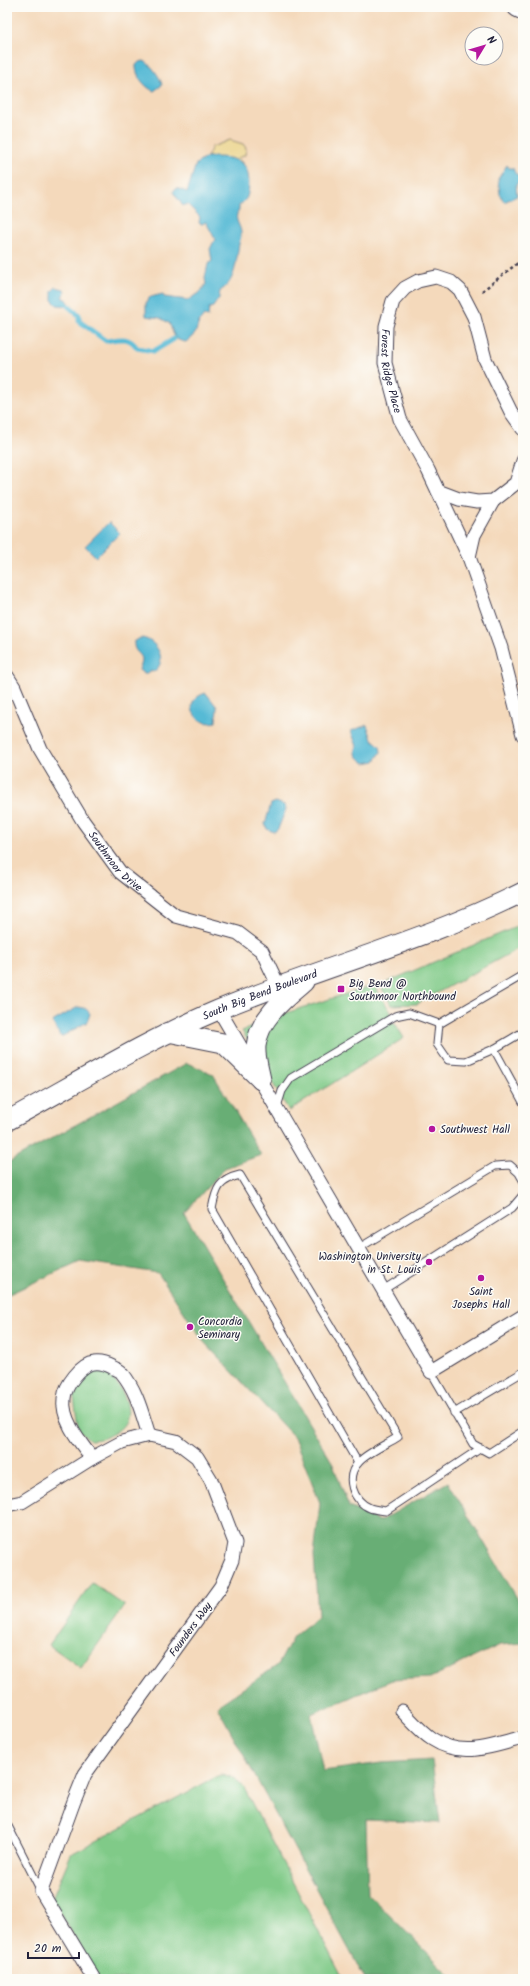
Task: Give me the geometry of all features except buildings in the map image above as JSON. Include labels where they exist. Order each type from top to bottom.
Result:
[{"type":"main road","points":[[517,7],[523,10]]},
{"type":"main road","name":"South Big Bend Boulevard","points":[[7,1121],[168,1032],[219,1010],[279,987],[404,944],[486,911],[523,892]]},
{"type":"main road","points":[[261,1080],[256,1046],[261,1030],[274,1009],[312,975]]},
{"type":"main road","points":[[168,1032],[222,1043],[261,1080]]},
{"type":"street","name":"Forest Ridge Place","points":[[523,439],[521,427],[511,412],[485,359],[474,317],[460,290],[451,282],[436,277],[418,281],[405,288],[393,301],[386,326],[385,363],[400,419],[438,491],[469,557],[501,648],[523,735]]},
{"type":"street","points":[[469,557],[474,535],[493,501],[520,482],[523,461]]},
{"type":"street","points":[[438,491],[465,500],[477,502],[493,501]]},
{"type":"street","name":"Southmoor Drive","points":[[7,676],[14,688],[40,749],[83,821],[120,872],[176,916],[238,933],[262,951],[279,987]]},
{"type":"street","points":[[219,1010],[277,1106],[431,1372],[523,1316]]},
{"type":"street","points":[[92,1458],[76,1437],[66,1414],[64,1398],[72,1379],[83,1367],[94,1362],[104,1363],[121,1372],[136,1395],[149,1435]]},
{"type":"street","name":"Founders Way","points":[[7,1505],[22,1502],[92,1458],[122,1442],[149,1435],[176,1441],[197,1457],[211,1480],[235,1542],[232,1560],[221,1586],[85,1774],[41,1891]]},
{"type":"street","points":[[402,1711],[431,1738],[457,1750],[475,1750],[523,1738]]},
{"type":"street","points":[[41,1891],[94,1979]]},
{"type":"lane","points":[[439,1024],[523,975]]},
{"type":"lane","points":[[277,1106],[282,1091],[291,1078],[395,1016],[409,1013],[439,1024]]},
{"type":"lane","points":[[439,1024],[437,1044],[448,1060],[466,1061],[494,1049],[523,1032]]},
{"type":"lane","points":[[494,1049],[523,1102]]},
{"type":"lane","points":[[359,1248],[495,1166],[510,1165],[519,1173],[523,1180]]},
{"type":"lane","points":[[358,1463],[212,1209],[215,1193],[227,1178],[240,1175],[398,1437],[358,1463],[353,1474],[351,1484],[356,1497],[371,1509],[386,1511],[481,1448]]},
{"type":"lane","points":[[383,1290],[512,1208],[523,1195]]},
{"type":"lane","points":[[431,1372],[473,1444],[489,1453],[523,1431]]},
{"type":"lane","points":[[454,1413],[523,1372]]},
{"type":"lane","points":[[7,1824],[41,1891]]},
{"type":"path","points":[[482,292],[523,259]]},
{"type":"green space","points":[[523,924],[523,946],[417,1004],[391,1005],[380,985]]},
{"type":"green space","points":[[374,985],[392,1014],[391,1022],[396,1025],[404,1038],[289,1111],[242,1031],[286,1013]]},
{"type":"green space","points":[[187,1063],[213,1074],[261,1155],[225,1168],[184,1213],[332,1462],[349,1507],[380,1521],[448,1482],[523,1608],[523,1643],[500,1645],[430,1678],[392,1680],[311,1714],[323,1771],[381,1763],[432,1760],[440,1823],[366,1820],[368,1894],[450,1975],[459,1979],[365,1979],[217,1706],[278,1665],[293,1637],[318,1616],[314,1555],[320,1503],[294,1437],[203,1341],[158,1273],[80,1261],[7,1295],[7,1163]]},
{"type":"green space","points":[[95,1370],[104,1370],[111,1376],[122,1393],[128,1410],[127,1419],[122,1427],[105,1437],[97,1440],[90,1440],[80,1431],[78,1427],[74,1398],[85,1375]]},
{"type":"green space","points":[[92,1583],[125,1606],[81,1668],[49,1645]]},
{"type":"green space","points":[[220,1775],[234,1778],[244,1788],[343,1979],[99,1979],[52,1899],[71,1854]]},
{"type":"sand","points":[[230,140],[243,144],[246,148],[245,155],[238,158],[244,165],[225,158],[207,157],[212,147]]},
{"type":"water","points":[[144,61],[153,68],[162,85],[154,91],[144,84],[137,73],[136,65],[139,62]]},
{"type":"water","points":[[207,157],[230,158],[243,164],[247,170],[249,189],[247,197],[239,206],[236,217],[241,235],[232,277],[220,291],[219,298],[213,307],[209,308],[208,317],[204,316],[199,322],[195,334],[186,342],[176,338],[169,323],[160,318],[146,316],[146,303],[150,297],[163,294],[164,297],[188,300],[200,292],[206,284],[205,278],[208,264],[212,261],[210,249],[215,239],[206,222],[202,224],[199,223],[200,217],[187,204],[183,206],[173,192],[176,188],[187,192],[196,164]]},
{"type":"water","points":[[507,165],[509,168],[513,168],[520,180],[516,185],[517,196],[504,202],[500,194],[498,179]]},
{"type":"water","points":[[56,287],[64,289],[65,292],[62,297],[68,301],[68,306],[57,305],[52,300],[52,291]]},
{"type":"water","points":[[109,522],[120,533],[96,557],[85,546]]},
{"type":"water","points":[[140,638],[151,642],[159,651],[161,657],[160,662],[158,668],[153,672],[151,671],[144,674],[139,670],[142,663],[142,658],[136,651],[134,642]]},
{"type":"water","points":[[206,693],[217,707],[216,722],[208,723],[202,721],[193,712],[192,707],[194,701]]},
{"type":"water","points":[[367,725],[372,739],[380,746],[381,752],[375,761],[365,763],[356,754],[357,746],[351,731]]},
{"type":"water","points":[[276,802],[284,805],[286,809],[278,829],[274,832],[267,829],[265,824],[271,804]]},
{"type":"water","points":[[78,1007],[89,1012],[90,1014],[87,1022],[61,1037],[52,1022]]},
{"type":"waterway","points":[[68,306],[79,315],[79,321],[106,341],[123,339],[131,341],[137,348],[154,351],[174,339]]},
{"type":"place","name":"Big Bend @ Southmoor Northbound","points":[[341,989]]},
{"type":"place","name":"Southwest Hall","points":[[432,1129]]},
{"type":"place","name":"Washington University in St. Louis","points":[[429,1262]]},
{"type":"place","name":"Saint Josephs Hall","points":[[481,1278]]},
{"type":"place","name":"Concordia Seminary","points":[[190,1327]]}]
